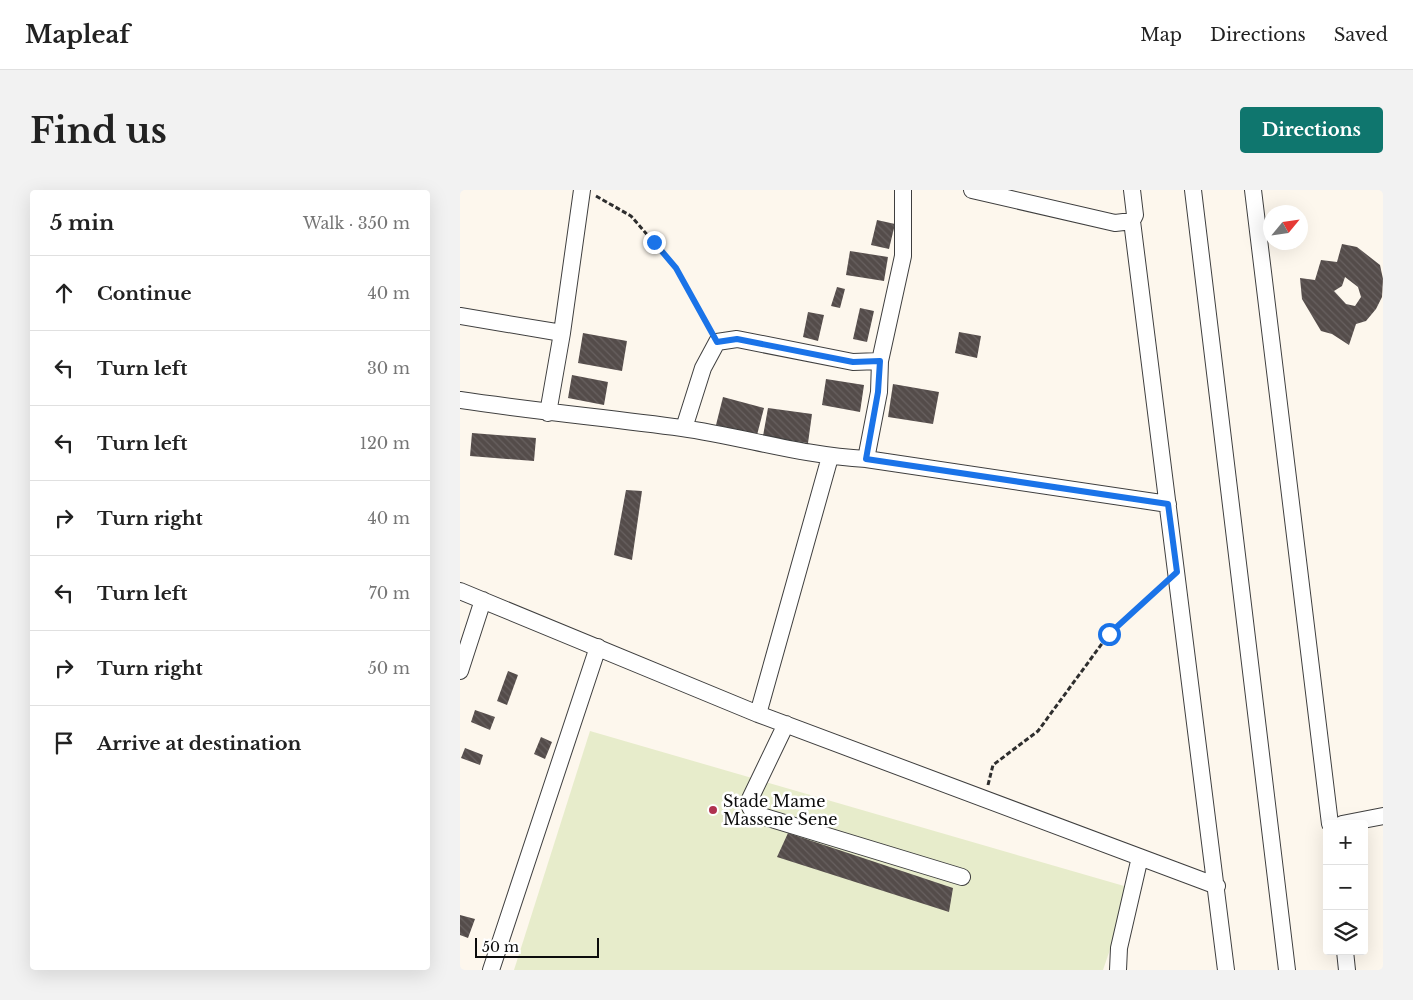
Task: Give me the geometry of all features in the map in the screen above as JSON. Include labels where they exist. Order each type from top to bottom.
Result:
[{"type":"street","points":[[866,459],[878,392],[880,361],[903,256],[903,190]]},
{"type":"street","points":[[972,190],[1115,223],[1132,221]]},
{"type":"street","points":[[1132,190],[1136,215],[1132,221],[1217,886],[1226,970]]},
{"type":"street","points":[[1193,190],[1288,970]]},
{"type":"street","points":[[1253,190],[1330,820]]},
{"type":"street","points":[[548,413],[587,192]]},
{"type":"street","points":[[460,316],[562,333]]},
{"type":"street","points":[[684,428],[699,387],[703,368],[717,342],[737,339],[853,362],[880,361]]},
{"type":"street","points":[[460,400],[548,413],[684,428],[830,457],[866,459],[1168,504]]},
{"type":"street","points":[[758,714],[830,457]]},
{"type":"street","points":[[460,591],[758,714],[1217,886]]},
{"type":"street","points":[[460,671],[483,600]]},
{"type":"street","points":[[491,970],[598,647]]},
{"type":"street","points":[[786,724],[750,799],[750,807],[755,814],[962,877]]},
{"type":"street","points":[[1362,820],[1383,816]]},
{"type":"street","points":[[1118,970],[1119,948],[1140,857]]},
{"type":"street","points":[[1345,955],[1347,970]]},
{"type":"path","points":[[587,192],[631,216],[676,268],[717,342]]},
{"type":"path","points":[[984,798],[994,764],[1038,731],[1109,634],[1177,572]]},
{"type":"green space","name":"Stade Mame Massene Sene","points":[[590,731],[1131,888],[1103,970],[514,970]]},
{"type":"building","points":[[877,220],[895,224],[889,249],[871,245]]},
{"type":"building","points":[[1342,244],[1357,247],[1380,265],[1383,279],[1382,297],[1376,309],[1366,321],[1356,324],[1349,345],[1332,334],[1321,331],[1302,299],[1300,278],[1315,280],[1321,260],[1337,262]],"holes":[[[1345,277],[1358,287],[1361,297],[1355,306],[1346,304],[1334,291],[1342,286]]]},
{"type":"building","points":[[850,251],[888,257],[884,281],[846,275]]},
{"type":"building","points":[[837,287],[845,289],[840,308],[831,306]]},
{"type":"building","points":[[860,308],[874,311],[867,342],[853,339]]},
{"type":"building","points":[[808,312],[824,315],[818,341],[803,337]]},
{"type":"building","points":[[959,332],[981,336],[977,358],[955,353]]},
{"type":"building","points":[[583,333],[627,341],[622,371],[578,363]]},
{"type":"building","points":[[572,375],[608,382],[604,405],[568,398]]},
{"type":"building","points":[[826,379],[864,385],[860,412],[822,405]]},
{"type":"building","points":[[893,384],[939,392],[933,424],[888,417]]},
{"type":"building","points":[[723,397],[764,408],[757,435],[716,425]]},
{"type":"building","points":[[768,408],[812,414],[808,443],[763,436]]},
{"type":"building","points":[[472,433],[536,438],[534,461],[470,456]]},
{"type":"building","points":[[626,490],[642,491],[632,560],[614,555]]},
{"type":"building","points":[[508,671],[518,675],[507,705],[497,701]]},
{"type":"building","points":[[475,710],[495,717],[490,730],[471,722]]},
{"type":"building","points":[[541,737],[552,742],[545,759],[534,754]]},
{"type":"building","points":[[465,748],[483,755],[480,765],[461,758]]},
{"type":"building","points":[[788,833],[953,888],[949,912],[777,857]]},
{"type":"building","points":[[460,915],[475,919],[468,938],[460,935]]},
{"type":"place","name":"Stade Mame Massene Sene","points":[[713,810]]},
{"type":"route","points":[[654,242],[676,268],[717,342],[737,339],[853,362],[880,361],[878,392],[866,459],[1168,504],[1177,572],[1109,634]]}]
